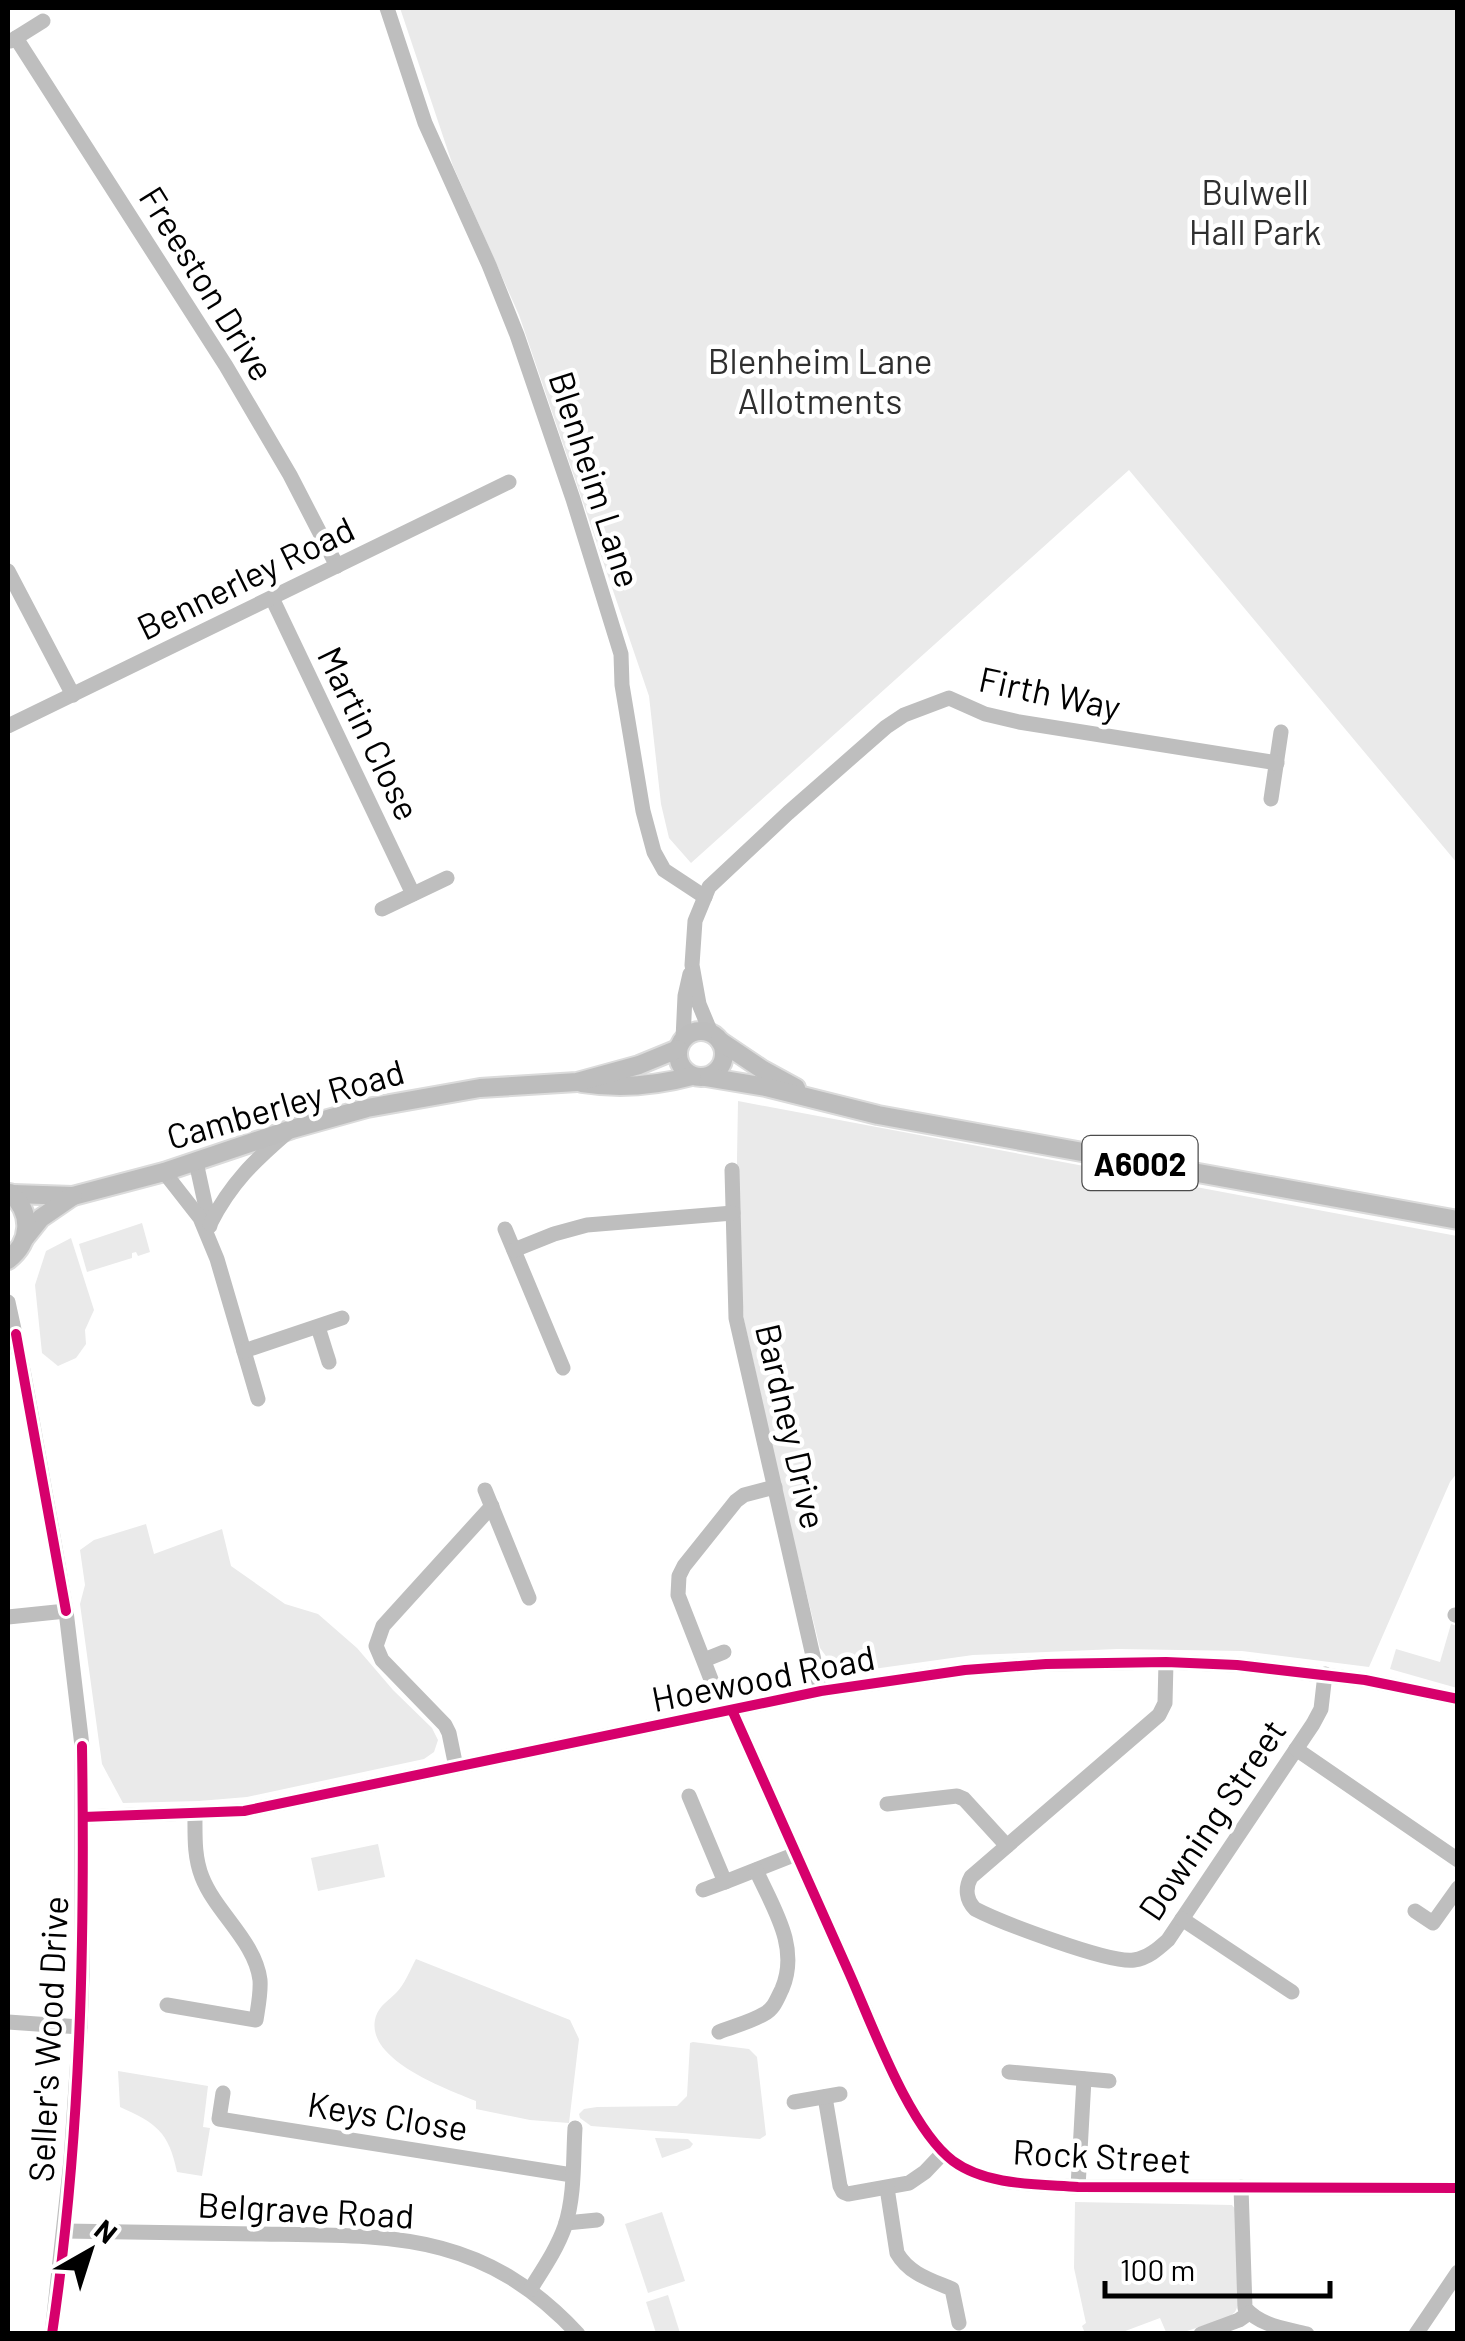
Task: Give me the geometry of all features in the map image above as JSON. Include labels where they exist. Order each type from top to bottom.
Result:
[{"type":"main road","points":[[692,1032],[715,1037],[724,1059],[718,1071],[699,1076],[680,1065],[680,1044],[692,1032]]},
{"type":"main road","name":"Camberley Road","points":[[715,1037],[763,1070],[823,1101]]},
{"type":"main road","name":"Camberley Road","points":[[10,1193],[73,1196],[164,1172],[367,1108],[480,1088],[576,1082],[639,1066],[680,1044]]},
{"type":"main road","name":"Camberley Road","points":[[576,1082],[606,1087],[655,1085],[699,1076],[878,1115],[1458,1220]]},
{"type":"main road","points":[[10,1193],[26,1215],[25,1238]]},
{"type":"main road","name":"Camberley Road","points":[[8,1260],[40,1218],[73,1196]]},
{"type":"street","name":"Blenheim Lane","points":[[387,8],[425,123],[517,334],[573,499],[621,654],[637,775],[654,852],[664,870],[704,897]]},
{"type":"street","points":[[12,41],[43,21]]},
{"type":"street","name":"Freeston Drive","points":[[12,41],[226,366],[337,566]]},
{"type":"street","name":"Bennerley Road","points":[[8,726],[510,482]]},
{"type":"street","points":[[8,571],[72,695]]},
{"type":"street","name":"Martin Close","points":[[272,598],[414,894]]},
{"type":"street","name":"Firth Way","points":[[704,897],[716,879],[886,727],[904,714],[949,698],[985,714],[1020,722],[1277,764]]},
{"type":"street","points":[[1271,798],[1282,732]]},
{"type":"street","points":[[382,909],[447,878]]},
{"type":"street","points":[[704,897],[695,921],[692,965],[699,1004],[715,1037]]},
{"type":"street","points":[[680,1044],[692,965]]},
{"type":"street","points":[[210,1224],[250,1165],[292,1129]]},
{"type":"street","points":[[196,1162],[217,1260]]},
{"type":"street","name":"Bardney Drive","points":[[732,1170],[736,1318],[822,1692]]},
{"type":"street","points":[[164,1172],[200,1218],[217,1260],[258,1399]]},
{"type":"street","points":[[514,1250],[587,1225],[733,1213]]},
{"type":"street","points":[[505,1229],[563,1368]]},
{"type":"street","name":"Seller's Wood Drive","points":[[8,1304],[66,1611],[82,1746],[80,2027],[52,2334]]},
{"type":"street","points":[[244,1351],[342,1318]]},
{"type":"street","points":[[318,1327],[329,1362]]},
{"type":"street","points":[[712,1682],[678,1595],[678,1576],[736,1500],[774,1486]]},
{"type":"street","points":[[456,1767],[445,1724],[382,1660],[376,1646],[382,1626],[489,1498],[529,1598]]},
{"type":"street","points":[[8,1617],[66,1611]]},
{"type":"street","points":[[704,1660],[724,1652]]},
{"type":"street","points":[[886,1804],[964,1798],[1006,1846],[1159,1715],[1165,1703],[1166,1662]]},
{"type":"street","name":"Hoewood Road","points":[[83,1817],[244,1811],[822,1692],[965,1670],[1046,1664],[1238,1664],[1325,1674],[1458,1699]]},
{"type":"street","name":"Downing Street","points":[[1006,1846],[970,1877],[966,1889],[968,1901],[975,1909],[1105,1957],[1135,1960],[1150,1954],[1168,1940],[1296,1749],[1320,1709],[1325,1674]]},
{"type":"street","name":"Rock Street","points":[[732,1710],[916,2118],[928,2136],[963,2168],[1030,2184],[1078,2187],[1458,2188]]},
{"type":"street","points":[[1296,1749],[1458,1860]]},
{"type":"street","points":[[690,1796],[704,1810],[724,1882]]},
{"type":"street","points":[[167,2006],[256,2020],[259,1974],[252,1956],[210,1896],[201,1874],[195,1814]]},
{"type":"street","points":[[704,1890],[796,1854]]},
{"type":"street","points":[[720,2032],[766,2013],[775,2004],[790,1965],[785,1934],[756,1870]]},
{"type":"street","points":[[1416,1911],[1434,1923],[1458,1888]]},
{"type":"street","points":[[1182,1919],[1289,1983]]},
{"type":"street","points":[[8,2022],[80,2027]]},
{"type":"street","points":[[1009,2072],[1110,2081]]},
{"type":"street","points":[[1078,2187],[1084,2079]]},
{"type":"street","name":"Keys Close","points":[[224,2093],[220,2119],[572,2175]]},
{"type":"street","points":[[794,2102],[832,2096],[840,2186],[848,2194],[909,2183],[944,2153]]},
{"type":"street","points":[[530,2290],[566,2223],[575,2128]]},
{"type":"street","points":[[887,2188],[902,2261],[916,2274],[952,2288],[959,2324]]},
{"type":"street","points":[[1242,2188],[1244,2301],[1249,2313],[1268,2325],[1307,2334]]},
{"type":"street","points":[[566,2223],[597,2220]]},
{"type":"street","name":"Belgrave Road","points":[[64,2231],[410,2240],[474,2259],[530,2290],[578,2334]]},
{"type":"street","points":[[1416,2334],[1458,2272]]},
{"type":"street","points":[[1201,2334],[1249,2313]]},
{"type":"green space","points":[[400,8],[1457,8],[1457,863],[1129,470],[691,863],[669,838],[661,804],[649,696],[519,315],[453,166]]},
{"type":"green space","points":[[738,1101],[1457,1236],[1457,1473],[1369,1667],[1242,1651],[1117,1649],[973,1655],[859,1671],[834,1667],[820,1648],[744,1320],[736,1216]]},
{"type":"green space","points":[[142,1223],[150,1252],[138,1256],[132,1253],[132,1258],[87,1272],[79,1244]]},
{"type":"green space","points":[[71,1238],[94,1310],[85,1330],[86,1344],[76,1358],[58,1366],[42,1353],[35,1285],[46,1251]]},
{"type":"green space","points":[[146,1524],[154,1554],[222,1529],[231,1566],[285,1604],[318,1614],[357,1648],[432,1728],[438,1740],[434,1752],[424,1759],[247,1797],[123,1803],[102,1764],[80,1604],[85,1585],[80,1550],[94,1540]]},
{"type":"green space","points":[[1451,1624],[1457,1626],[1457,1688],[1390,1669],[1396,1649],[1440,1662]]},
{"type":"green space","points":[[378,1844],[385,1877],[318,1891],[311,1858]]},
{"type":"green space","points":[[416,1959],[570,2020],[579,2039],[569,2123],[476,2109],[476,2101],[394,2059],[375,2032],[376,2016],[402,1985]]},
{"type":"green space","points":[[693,2042],[749,2049],[757,2057],[766,2135],[760,2139],[591,2126],[580,2118],[584,2109],[597,2107],[677,2106],[687,2096]]},
{"type":"green space","points":[[118,2071],[208,2086],[203,2127],[210,2128],[202,2176],[177,2172],[170,2147],[159,2130],[120,2107]]},
{"type":"green space","points":[[655,2138],[688,2139],[693,2144],[662,2158]]},
{"type":"green space","points":[[1075,2202],[1232,2205],[1236,2210],[1239,2303],[1235,2312],[1181,2333],[1166,2332],[1160,2318],[1120,2333],[1085,2333],[1074,2268]]},
{"type":"green space","points":[[662,2212],[685,2281],[648,2293],[625,2224]]},
{"type":"green space","points":[[668,2295],[680,2333],[656,2333],[646,2302]]},
{"type":"cycle path","points":[[16,1334],[66,1611]]},
{"type":"cycle path","points":[[83,1817],[244,1811],[821,1691],[965,1670],[1046,1664],[1237,1665],[1365,1680],[1458,1699]]},
{"type":"cycle path","points":[[732,1710],[892,2072],[921,2124],[953,2161],[997,2179],[1078,2187],[1458,2188]]},
{"type":"cycle path","points":[[52,2334],[69,2187],[79,2040],[82,1746]]},
{"type":"park label","name":"Bulwell Hall Park","points":[[1255,211]]},
{"type":"park label","name":"Blenheim Lane Allotments","points":[[820,380]]}]
